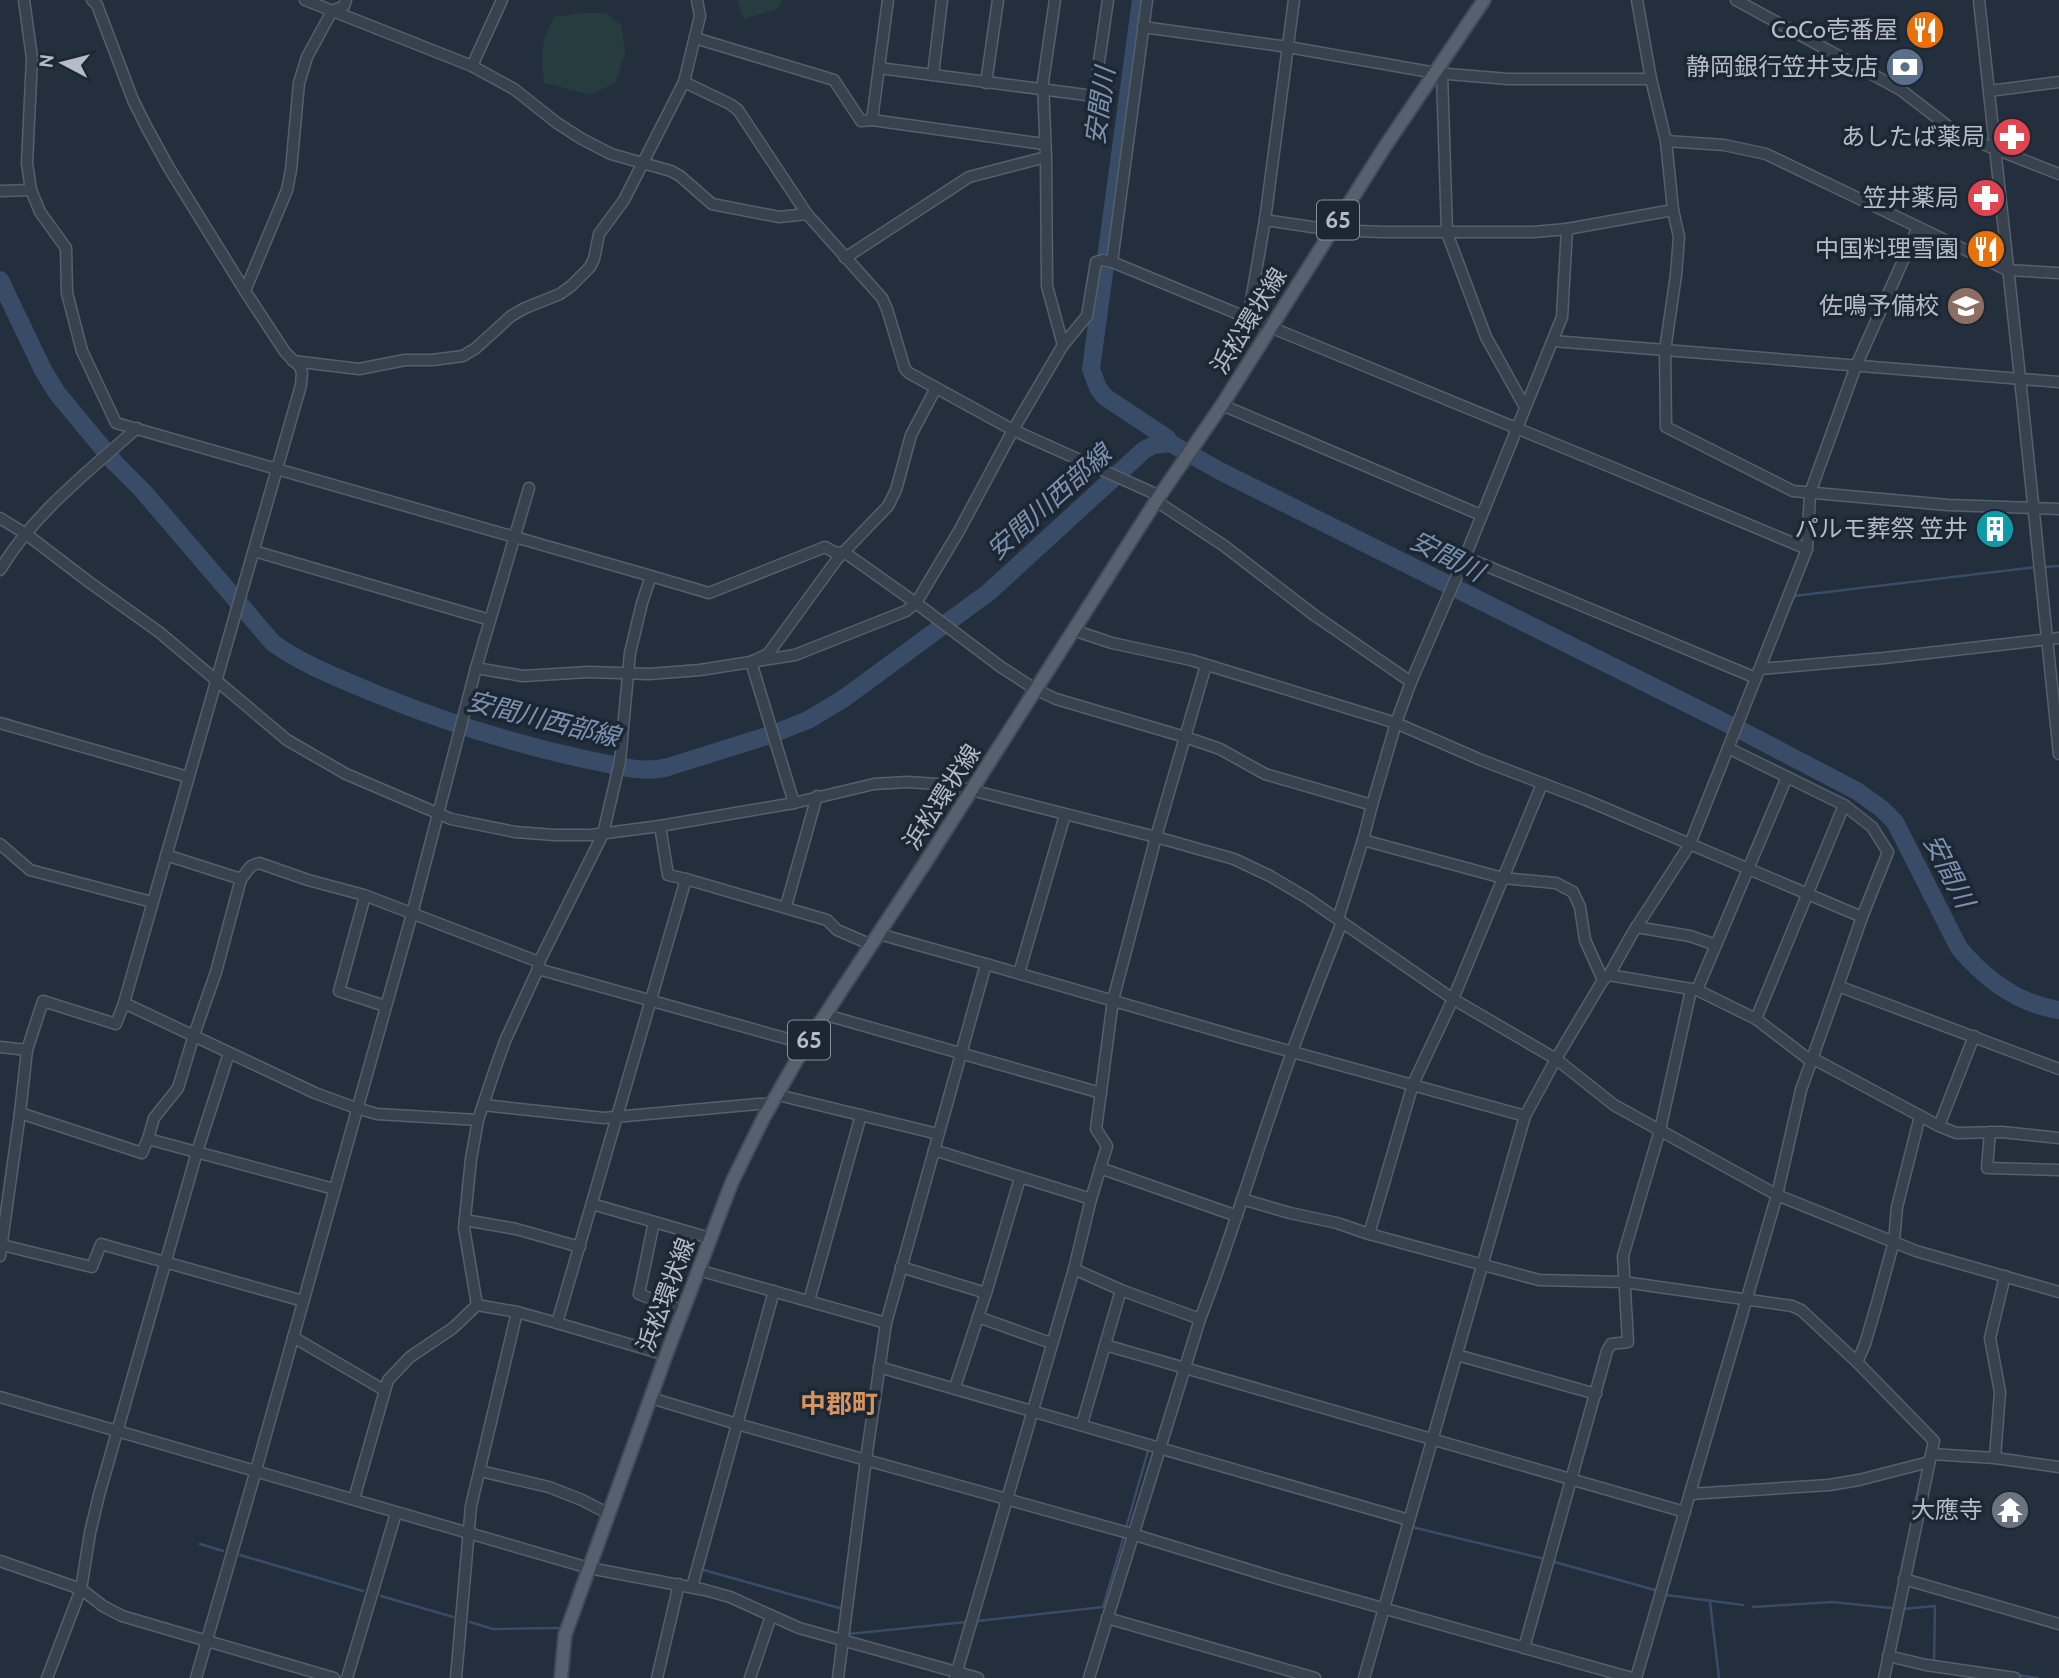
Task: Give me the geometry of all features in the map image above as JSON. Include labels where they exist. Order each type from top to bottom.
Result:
[{"type":"main road","name":"浜松環状線","points":[[561,1678],[565,1635],[666,1355],[732,1182],[775,1100],[806,1044],[1158,499],[1222,405],[1332,230],[1484,0]]},
{"type":"street","points":[[24,0],[32,58],[27,163],[31,190],[40,212],[66,248],[67,293],[82,351],[116,423],[709,593],[825,547],[836,553],[844,552],[1035,689],[1056,699],[1220,749],[1265,774],[1371,805]]},
{"type":"street","points":[[0,1256],[27,1050],[43,1001],[116,1024],[237,611],[301,385],[302,373],[245,290],[169,168],[133,100],[97,5],[92,0]]},
{"type":"street","points":[[304,0],[472,66],[514,89],[557,123],[611,154],[680,176],[712,204],[779,218],[807,214]]},
{"type":"street","points":[[245,290],[287,190],[299,83],[307,57],[332,11],[345,6],[346,0]]},
{"type":"street","points":[[472,66],[502,0]]},
{"type":"street","points":[[872,120],[888,0]]},
{"type":"street","points":[[933,75],[942,0]]},
{"type":"street","points":[[986,83],[998,0]]},
{"type":"street","points":[[1055,0],[1043,89],[1047,286],[1063,345]]},
{"type":"street","points":[[879,68],[1094,96],[1108,0]]},
{"type":"street","points":[[1108,261],[1147,0]]},
{"type":"street","points":[[1248,318],[1265,220],[1294,0]]},
{"type":"street","points":[[1637,0],[1651,79],[1666,141],[1673,210],[1679,237],[1665,350],[1666,427],[1793,491],[1948,505],[2059,509]]},
{"type":"street","points":[[1736,0],[1902,90],[1949,127],[1994,149],[2059,174]]},
{"type":"street","points":[[1979,0],[2059,754]]},
{"type":"street","points":[[293,361],[359,369],[405,360],[463,356],[476,348],[511,316],[560,294],[571,286],[590,267],[599,234],[619,210],[684,82],[695,38],[699,1]]},
{"type":"street","points":[[1143,27],[1288,47],[1438,73],[1508,79],[1651,79]]},
{"type":"street","points":[[695,38],[834,80],[861,121],[872,120],[1044,144]]},
{"type":"street","points":[[1438,73],[1447,233],[1486,337],[1525,407]]},
{"type":"street","points":[[684,82],[738,110],[807,214],[882,298],[905,369],[909,373],[1013,430],[1158,499],[1314,615],[1411,682]]},
{"type":"street","points":[[1989,91],[2059,82]]},
{"type":"street","points":[[1666,141],[1724,145],[1766,154],[2007,270],[2059,273]]},
{"type":"street","points":[[845,258],[969,177],[1046,157]]},
{"type":"street","points":[[0,191],[31,190]]},
{"type":"street","points":[[1265,220],[1332,230],[1534,232],[1567,229],[1673,210]]},
{"type":"street","points":[[1364,1678],[1525,1116],[1556,1059],[1636,927],[1690,844],[1807,549],[1810,493],[1856,366],[1917,227]]},
{"type":"street","points":[[1089,1678],[1199,1319],[1221,1265],[1292,1051],[1340,920],[1396,723],[1562,317],[1567,229]]},
{"type":"street","points":[[476,668],[523,676],[588,672],[675,673],[795,654],[906,611],[916,603],[959,531],[1013,430],[1063,345],[1087,316],[1096,262],[1108,261],[1807,549]]},
{"type":"street","points":[[1553,341],[2059,382]]},
{"type":"street","points":[[751,662],[768,654],[838,558],[888,506],[896,490],[911,435],[936,388]]},
{"type":"street","points":[[1222,405],[1481,515]]},
{"type":"street","points":[[0,569],[54,502],[137,428]]},
{"type":"street","points":[[196,1678],[412,914],[461,720],[529,488]]},
{"type":"street","points":[[0,518],[26,534],[159,632],[287,740],[314,758],[346,774],[438,814],[515,832],[603,834],[794,803],[874,784],[906,782],[971,790],[1234,859],[1270,876],[1340,920],[1453,999],[1556,1059],[1614,1105],[1777,1195],[1916,1251],[2059,1292]]},
{"type":"street","points":[[254,551],[490,620]]},
{"type":"street","points":[[1465,557],[1758,673],[2059,638]]},
{"type":"street","points":[[477,1305],[467,1252],[465,1220],[478,1120],[505,1041],[538,966],[603,834],[620,761],[635,628],[651,576]]},
{"type":"street","points":[[1073,630],[1112,643],[1191,660],[1396,723],[1862,917]]},
{"type":"street","points":[[751,662],[794,803]]},
{"type":"street","points":[[956,1675],[1107,1146],[1096,1129],[1113,1000],[1156,837],[1206,665]]},
{"type":"street","points":[[0,723],[188,777]]},
{"type":"street","points":[[651,1398],[1634,1678],[1777,1195],[1801,1090],[1862,917],[1888,852],[1872,827],[1843,805],[1728,748]]},
{"type":"street","points":[[1524,1648],[1607,1351],[1611,1343],[1628,1342],[1623,1256],[1660,1130],[1694,990],[1716,945],[1787,777]]},
{"type":"street","points":[[1369,1234],[1413,1084],[1453,999],[1542,784]]},
{"type":"street","points":[[786,906],[817,796]]},
{"type":"street","points":[[1756,1019],[1843,805]]},
{"type":"street","points":[[1019,973],[1065,815]]},
{"type":"street","points":[[660,826],[668,875],[827,919],[837,930],[986,964],[1525,1116]]},
{"type":"street","points":[[1363,840],[1503,878],[1556,883],[1573,892],[1580,907],[1585,940],[1606,978]]},
{"type":"street","points":[[0,844],[30,870],[152,902]]},
{"type":"street","points":[[166,855],[241,879]]},
{"type":"street","points":[[20,1113],[142,1153],[154,1118],[178,1088],[216,972],[241,879],[251,866],[259,863],[365,896],[538,966],[806,1044]]},
{"type":"street","points":[[557,1323],[686,878]]},
{"type":"street","points":[[365,896],[339,991],[385,1006]]},
{"type":"street","points":[[1636,927],[1690,936],[1716,945]]},
{"type":"street","points":[[838,1678],[886,1323],[986,964]]},
{"type":"street","points":[[1606,978],[1694,990],[1756,1019],[1811,1060],[1956,1133],[1990,1132],[2059,1138]]},
{"type":"street","points":[[1838,986],[2059,1069]]},
{"type":"street","points":[[124,1003],[315,1093],[356,1108],[377,1114],[478,1120]]},
{"type":"street","points":[[825,1016],[1101,1093]]},
{"type":"street","points":[[1939,1126],[1973,1036]]},
{"type":"street","points":[[0,1047],[27,1050]]},
{"type":"street","points":[[47,1678],[81,1589],[90,1532],[117,1432],[197,1152],[229,1053]]},
{"type":"street","points":[[483,1105],[604,1118],[758,1104],[775,1100],[861,1115],[938,1134]]},
{"type":"street","points":[[808,1301],[861,1115]]},
{"type":"street","points":[[1857,1362],[1894,1241],[1898,1207],[1920,1116]]},
{"type":"street","points":[[1990,1132],[1987,1168],[2059,1170]]},
{"type":"street","points":[[148,1139],[334,1189]]},
{"type":"street","points":[[934,1150],[1091,1199]]},
{"type":"street","points":[[1100,1168],[1237,1216]]},
{"type":"street","points":[[955,1387],[1020,1178]]},
{"type":"street","points":[[1242,1199],[1539,1280],[1624,1282],[1792,1306],[1801,1310],[1857,1362],[1934,1441],[1884,1678]]},
{"type":"street","points":[[592,1203],[710,1238]]},
{"type":"street","points":[[465,1220],[516,1229],[580,1247]]},
{"type":"street","points":[[654,1222],[639,1294],[683,1311]]},
{"type":"street","points":[[2,1245],[92,1267],[101,1244],[303,1301]]},
{"type":"street","points":[[901,1267],[986,1293]]},
{"type":"street","points":[[1074,1269],[1199,1319]]},
{"type":"street","points":[[698,1270],[886,1323]]},
{"type":"street","points":[[1995,1458],[2000,1392],[1990,1338],[2004,1276]]},
{"type":"street","points":[[1082,1424],[1121,1290]]},
{"type":"street","points":[[692,1587],[775,1291]]},
{"type":"street","points":[[477,1305],[517,1312],[666,1355]]},
{"type":"street","points":[[354,1499],[388,1380],[410,1357],[453,1328],[477,1305]]},
{"type":"street","points":[[456,1678],[471,1506],[517,1312]]},
{"type":"street","points":[[978,1317],[1051,1343]]},
{"type":"street","points":[[293,1337],[384,1390]]},
{"type":"street","points":[[1105,1345],[1685,1512]]},
{"type":"street","points":[[1457,1355],[1596,1394]]},
{"type":"street","points":[[879,1367],[1409,1520]]},
{"type":"street","points":[[0,1397],[589,1568],[679,1584],[730,1597],[799,1628],[956,1675],[978,1678]]},
{"type":"street","points":[[1690,1494],[1829,1485],[1859,1480],[1930,1458],[1995,1458],[2059,1467]]},
{"type":"street","points":[[480,1471],[549,1487],[609,1514]]},
{"type":"street","points":[[347,1678],[396,1513]]},
{"type":"street","points":[[0,1561],[81,1589],[122,1616],[334,1678]]},
{"type":"street","points":[[1904,1579],[2059,1624]]},
{"type":"street","points":[[657,1678],[679,1584]]},
{"type":"street","points":[[750,1678],[771,1616]]},
{"type":"street","points":[[1107,1618],[1315,1678]]},
{"type":"street","points":[[1888,1656],[1926,1665],[2015,1678]]},
{"type":"green space","points":[[737,0],[783,0],[777,9],[744,19]]},
{"type":"green space","points":[[606,13],[622,26],[625,53],[616,82],[591,95],[544,83],[543,49],[554,17]]},
{"type":"waterway","name":"安間川","points":[[1141,0],[1091,369],[1098,388],[1105,397],[1167,438],[1170,443],[1220,471],[1857,791],[1895,822],[1959,948],[1969,960],[2016,996],[2059,1010]]},
{"type":"waterway","name":"安間川西部線","points":[[0,280],[43,370],[57,393],[273,643],[331,675],[450,722],[533,747],[629,768],[649,770],[668,767],[770,735],[808,720],[843,699],[989,592],[1144,450],[1154,445],[1170,443]]},
{"type":"waterway","points":[[2044,567],[2059,566]]},
{"type":"waterway","points":[[1794,596],[2037,567]]},
{"type":"waterway","points":[[1126,1528],[1148,1451]]},
{"type":"waterway","points":[[1164,1455],[1404,1524]]},
{"type":"waterway","points":[[1412,1527],[1545,1559]]},
{"type":"waterway","points":[[978,1621],[1103,1607],[1123,1539]]},
{"type":"waterway","points":[[200,1544],[223,1551]]},
{"type":"waterway","points":[[240,1555],[363,1591]]},
{"type":"waterway","points":[[1551,1561],[1655,1590]]},
{"type":"waterway","points":[[700,1569],[843,1609]]},
{"type":"waterway","points":[[1666,1595],[1743,1605]]},
{"type":"waterway","points":[[381,1596],[453,1617]]},
{"type":"waterway","points":[[1710,1602],[1719,1678]]},
{"type":"waterway","points":[[1753,1607],[1832,1602],[1891,1608]]},
{"type":"waterway","points":[[1902,1609],[1935,1606],[1934,1664]]},
{"type":"waterway","points":[[470,1622],[493,1629],[558,1628]]},
{"type":"waterway","points":[[849,1634],[966,1622]]},
{"type":"waterway","points":[[2017,1675],[2038,1678]]},
{"type":"place","name":"CoCo壱番屋","points":[[1925,30]]},
{"type":"place","name":"静岡銀行笠井支店","points":[[1905,67]]},
{"type":"place","name":"あしたば薬局","points":[[2012,137]]},
{"type":"place","name":"笠井薬局","points":[[1986,198]]},
{"type":"place","name":"中国料理雪園","points":[[1986,249]]},
{"type":"place","name":"佐鳴予備校","points":[[1966,306]]},
{"type":"place","name":"パルモ葬祭 笠井","points":[[1995,529]]},
{"type":"place","name":"大應寺","points":[[2010,1510]]},
{"type":"district","name":"中郡町","points":[[839,1404]]}]
